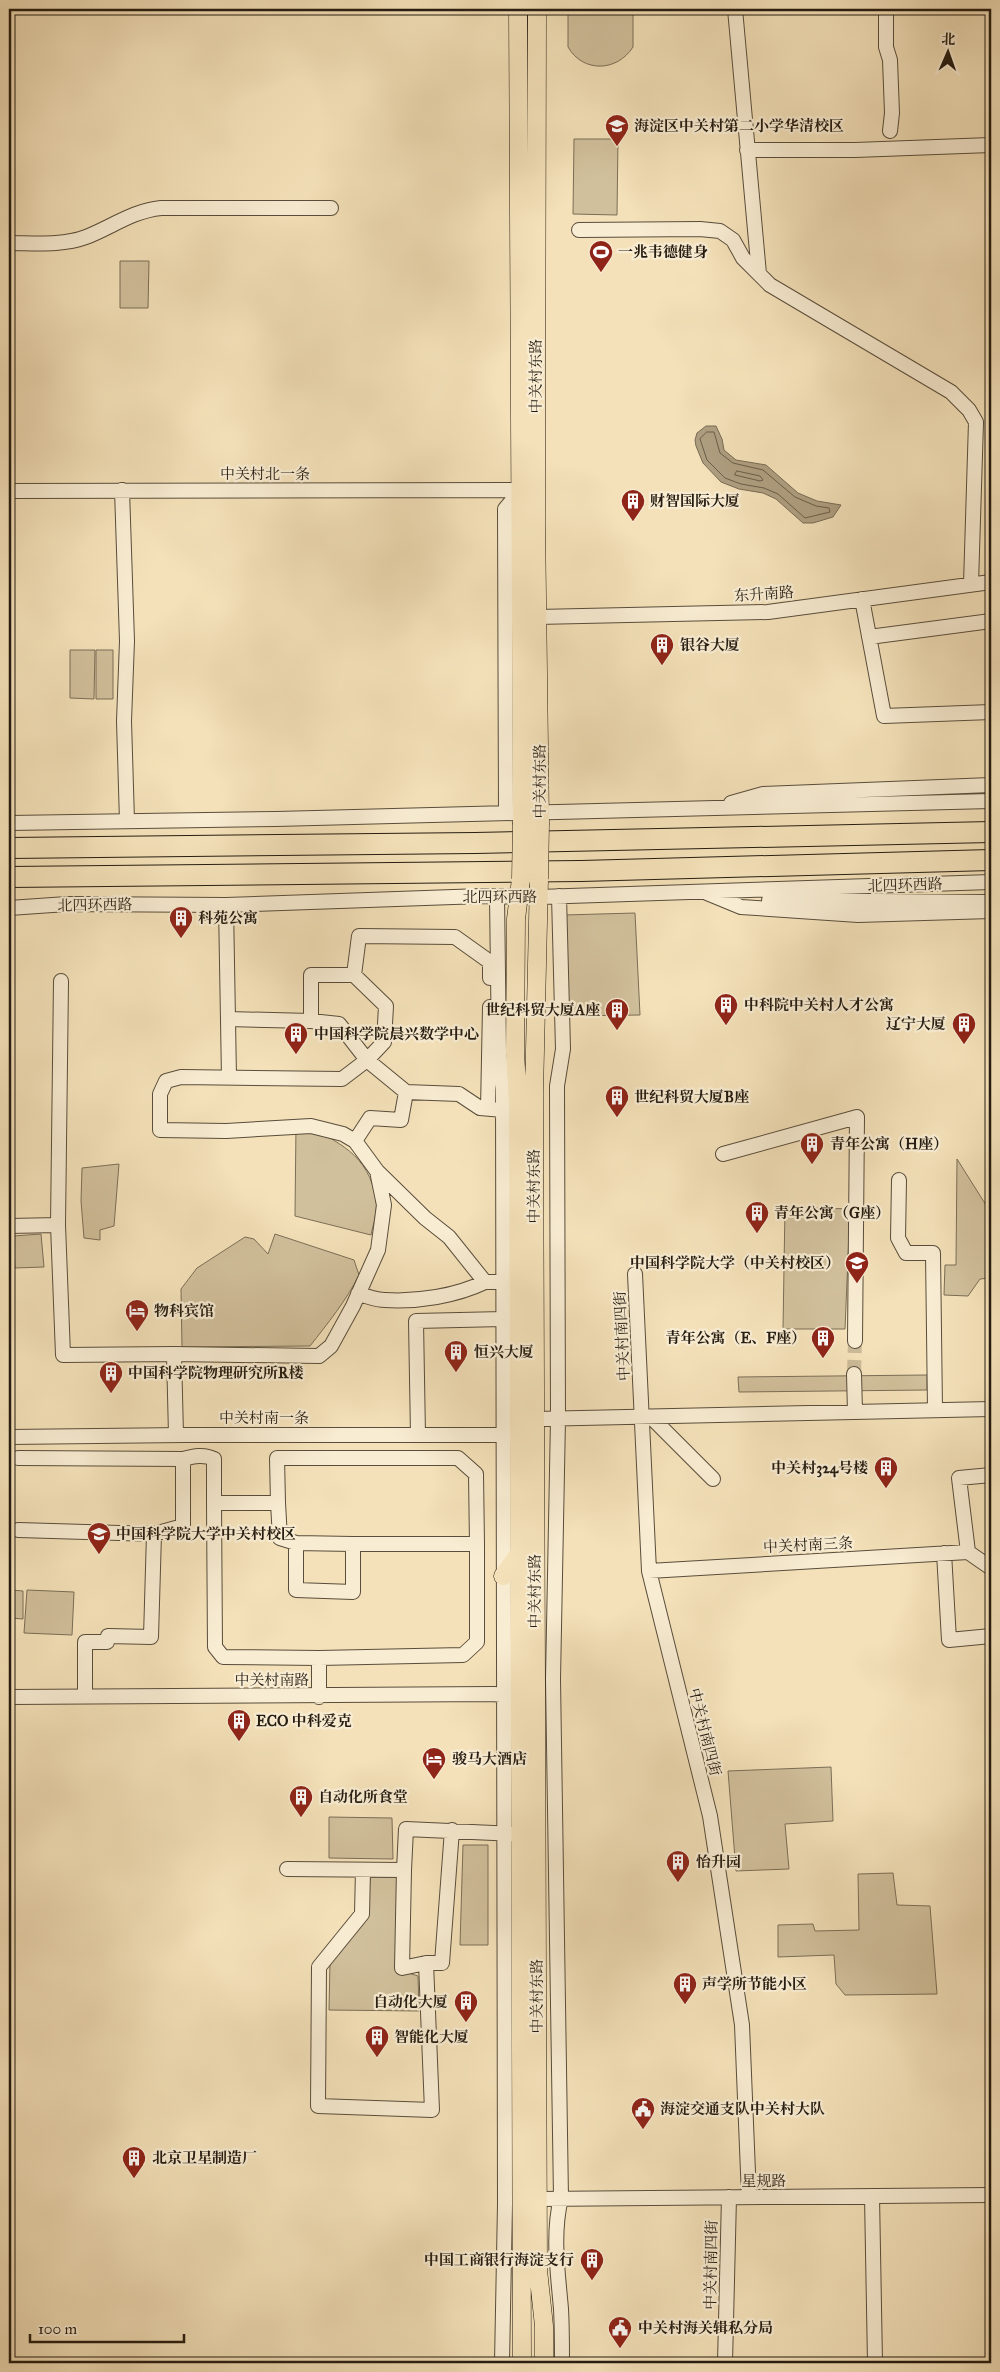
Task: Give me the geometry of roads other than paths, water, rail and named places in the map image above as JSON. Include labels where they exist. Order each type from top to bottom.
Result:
[{"type":"highway","points":[[9,848],[475,843],[991,832]]},
{"type":"highway","name":"北四环西路","points":[[9,877],[581,871],[991,860]]},
{"type":"main road","name":"中关村东路","points":[[518,9],[521,490],[517,816],[521,879],[516,919],[515,1052],[518,1104],[511,1282],[511,1435],[519,1554],[519,1697],[538,2199],[538,2270],[544,2326],[544,2363]]},
{"type":"main road","name":"中关村东路","points":[[522,2363],[512,1834],[535,1419],[534,1093],[541,817],[537,617],[535,280],[537,9]]},
{"type":"main road","points":[[503,1576],[519,1554]]},
{"type":"street","points":[[735,9],[759,274]]},
{"type":"street","points":[[886,9],[886,47],[890,60],[892,113],[890,131]]},
{"type":"street","points":[[747,150],[855,150],[991,145]]},
{"type":"street","points":[[9,243],[63,243],[73,241],[86,237],[136,213],[161,208],[331,208]]},
{"type":"street","points":[[579,230],[700,229],[720,231],[734,240],[743,258],[770,285],[951,392],[968,410],[976,422],[971,584]]},
{"type":"street","points":[[122,490],[127,641],[124,721],[127,821]]},
{"type":"street","name":"中关村北一条","points":[[9,491],[521,490]]},
{"type":"street","name":"东升南路","points":[[537,617],[768,612],[991,582]]},
{"type":"street","points":[[862,599],[884,716],[991,712]]},
{"type":"street","points":[[869,637],[991,621]]},
{"type":"street","points":[[709,809],[763,794],[991,785]]},
{"type":"street","points":[[9,823],[541,817],[709,809],[991,801]]},
{"type":"street","name":"北四环西路","points":[[9,908],[76,904],[226,905],[539,897],[991,882]]},
{"type":"street","points":[[752,889],[759,900],[991,902]]},
{"type":"street","points":[[701,891],[741,908],[858,915],[991,911]]},
{"type":"street","name":"中关村东路","points":[[559,896],[563,1049],[557,1086],[558,1419],[552,1679],[561,2198],[558,2210],[556,2269],[561,2309],[562,2363]]},
{"type":"street","name":"中关村东路","points":[[497,897],[499,1050],[511,1282],[503,1319],[511,1435],[503,1576],[519,1697]]},
{"type":"street","points":[[226,905],[229,1078]]},
{"type":"street","points":[[354,975],[359,936],[455,937],[490,962],[488,1109]]},
{"type":"street","points":[[312,1021],[311,975],[354,975],[386,1006],[384,1042],[367,1060],[342,1079],[181,1077],[166,1081],[160,1094],[160,1130],[226,1132],[312,1126],[343,1134],[355,1141],[377,1171],[425,1218],[449,1237],[485,1282]]},
{"type":"street","points":[[60,981],[58,1225],[63,1354],[319,1356],[331,1346],[378,1250],[384,1206],[377,1171]]},
{"type":"street","points":[[228,1019],[312,1021],[339,1024],[367,1060],[406,1092],[459,1094],[480,1108],[503,1110]]},
{"type":"street","points":[[355,1141],[370,1118],[401,1120],[406,1092]]},
{"type":"street","points":[[723,1154],[857,1117],[855,1341]]},
{"type":"street","points":[[898,1180],[898,1238],[901,1246],[906,1253],[932,1254],[935,1410]]},
{"type":"street","points":[[9,1226],[58,1225]]},
{"type":"street","name":"中关村南四街","points":[[635,1274],[647,1417],[649,1571],[711,1826],[742,2025],[749,2197]]},
{"type":"street","points":[[358,1294],[384,1300],[431,1298],[470,1289],[485,1282],[511,1282]]},
{"type":"street","points":[[418,1435],[416,1321],[503,1319]]},
{"type":"street","points":[[18,1530],[154,1534],[183,1526],[188,1457],[180,1435],[174,1354]]},
{"type":"street","points":[[854,1374],[855,1412]]},
{"type":"street","points":[[535,1419],[991,1409]]},
{"type":"street","points":[[647,1417],[712,1479]]},
{"type":"street","name":"中关村南一条","points":[[9,1438],[180,1435],[511,1435]]},
{"type":"street","points":[[18,1458],[206,1456],[214,1459],[215,1647],[223,1657],[319,1658],[463,1655],[477,1642],[477,1544],[476,1474],[458,1458],[277,1458],[280,1538],[296,1543],[477,1544]]},
{"type":"street","points":[[991,1475],[960,1478],[968,1552],[991,1568]]},
{"type":"street","points":[[214,1503],[278,1504]]},
{"type":"street","points":[[85,1697],[85,1642],[108,1642],[108,1636],[152,1638],[154,1534]]},
{"type":"street","points":[[296,1543],[296,1590],[353,1592],[353,1544]]},
{"type":"street","name":"中关村南三条","points":[[649,1571],[968,1552]]},
{"type":"street","points":[[944,1553],[950,1640],[991,1636]]},
{"type":"street","points":[[319,1658],[319,1697]]},
{"type":"street","name":"中关村南路","points":[[9,1697],[319,1697],[494,1694],[519,1697]]},
{"type":"street","points":[[452,1830],[442,1963],[426,1962],[402,1968],[406,1829],[452,1830],[512,1834]]},
{"type":"street","name":"中关村东路","points":[[502,2363],[512,1834]]},
{"type":"street","points":[[287,1869],[404,1870]]},
{"type":"street","points":[[363,1870],[362,1914],[319,1967],[318,2106],[432,2110],[426,1962]]},
{"type":"street","name":"星规路","points":[[538,2199],[991,2195]]},
{"type":"street","points":[[872,2196],[875,2363]]},
{"type":"street","name":"中关村南四街","points":[[725,2363],[729,2197]]},
{"type":"water","points":[[706,426],[716,426],[722,439],[724,450],[736,460],[766,465],[798,493],[817,501],[841,505],[833,517],[813,523],[803,523],[776,499],[763,493],[739,489],[721,482],[703,463],[696,446],[697,433]]},
{"type":"tunnel","points":[[854,1374],[855,1341]]},
{"type":"place","name":"海淀区中关村第二小学华清校区","points":[[617,147]]},
{"type":"place","name":"一兆韦德健身","points":[[601,273]]},
{"type":"place","name":"财智国际大厦","points":[[633,522]]},
{"type":"place","name":"银谷大厦","points":[[662,666]]},
{"type":"place","name":"科苑公寓","points":[[181,939]]},
{"type":"place","name":"中科院中关村人才公寓","points":[[726,1026]]},
{"type":"place","name":"世纪科贸大厦A座","points":[[617,1031]]},
{"type":"place","name":"辽宁大厦","points":[[964,1045]]},
{"type":"place","name":"中国科学院晨兴数学中心","points":[[296,1055]]},
{"type":"place","name":"世纪科贸大厦B座","points":[[617,1118]]},
{"type":"place","name":"青年公寓（H座）","points":[[812,1165]]},
{"type":"place","name":"青年公寓（G座）","points":[[757,1234]]},
{"type":"place","name":"中国科学院大学（中关村校区）","points":[[857,1284]]},
{"type":"place","name":"物科宾馆","points":[[137,1332]]},
{"type":"place","name":"青年公寓（E、F座）","points":[[823,1359]]},
{"type":"place","name":"恒兴大厦","points":[[456,1373]]},
{"type":"place","name":"中国科学院物理研究所R楼","points":[[111,1394]]},
{"type":"place","name":"中关村324号楼","points":[[886,1489]]},
{"type":"place","name":"中国科学院大学中关村校区","points":[[99,1555]]},
{"type":"place","name":"ECO 中科爱克","points":[[239,1742]]},
{"type":"place","name":"骏马大酒店","points":[[434,1780]]},
{"type":"place","name":"自动化所食堂","points":[[301,1818]]},
{"type":"place","name":"怡升园","points":[[678,1883]]},
{"type":"place","name":"声学所节能小区","points":[[685,2005]]},
{"type":"place","name":"自动化大厦","points":[[466,2023]]},
{"type":"place","name":"智能化大厦","points":[[377,2058]]},
{"type":"place","name":"海淀交通支队中关村大队","points":[[643,2130]]},
{"type":"place","name":"北京卫星制造厂","points":[[134,2179]]},
{"type":"place","name":"中国工商银行海淀支行","points":[[592,2281]]},
{"type":"place","name":"中关村海关辑私分局","points":[[620,2349]]}]
